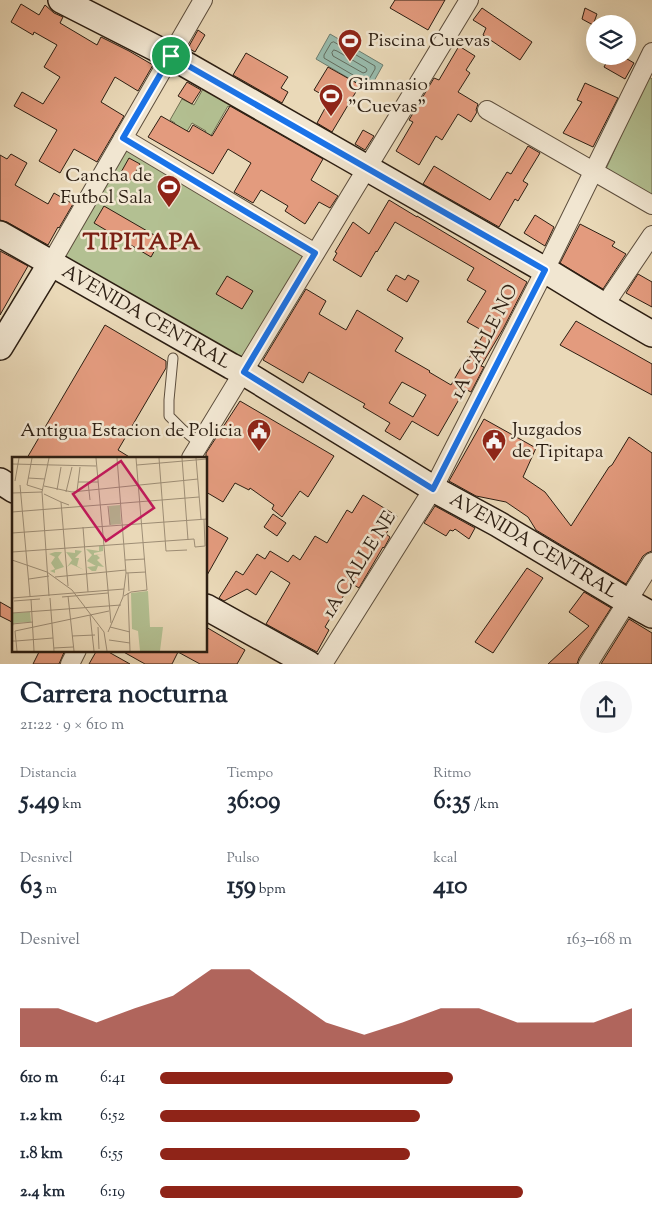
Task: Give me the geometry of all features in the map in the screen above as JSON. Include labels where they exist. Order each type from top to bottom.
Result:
[{"type":"street","points":[[61,0],[171,56],[545,270],[652,334]]},
{"type":"street","points":[[0,347],[51,263],[203,0]]},
{"type":"street","points":[[196,451],[469,0]]},
{"type":"street","name":"1A CALLE NO","points":[[433,489],[545,270],[652,52]]},
{"type":"street","points":[[487,110],[652,205]]},
{"type":"street","points":[[123,138],[315,253]]},
{"type":"street","name":"AVENIDA CENTRAL","points":[[0,234],[244,372],[433,489],[498,524],[627,602],[652,615]]},
{"type":"street","points":[[604,306],[652,235]]},
{"type":"street","points":[[0,481],[12,489]]},
{"type":"street","name":"1A CALLE NE","points":[[323,664],[433,489]]},
{"type":"street","points":[[588,664],[652,562]]},
{"type":"street","points":[[208,608],[309,664]]},
{"type":"street","points":[[70,664],[77,652]]},
{"type":"lane","points":[[173,358],[169,416],[182,429],[196,451]]},
{"type":"green space","points":[[180,75],[279,122],[273,132],[228,106],[209,139],[191,156],[206,131],[192,123],[186,133],[169,133],[175,123],[170,120],[182,99],[194,105],[203,89]]},
{"type":"green space","points":[[648,76],[652,79],[652,212],[601,180]]},
{"type":"green space","points":[[126,144],[309,251],[243,362],[60,255]]},
{"type":"water","name":"Piscina Cuevas","points":[[330,34],[383,65],[369,90],[316,59]]},
{"type":"building","points":[[395,0],[445,0],[428,30],[390,8]]},
{"type":"building","points":[[21,4],[39,15],[45,5],[54,13],[63,17],[60,23],[97,45],[101,37],[153,65],[138,91],[115,77],[101,102],[124,116],[97,162],[74,149],[60,173],[39,161],[57,130],[14,106],[22,92],[43,104],[60,77],[44,67],[57,45],[34,32],[33,35],[11,22]]},
{"type":"building","points":[[482,8],[532,42],[520,60],[483,35],[486,28],[473,20]]},
{"type":"building","points":[[585,8],[597,14],[586,15],[586,21],[582,19]]},
{"type":"building","points":[[198,30],[205,35],[195,52],[188,48]]},
{"type":"building","points":[[459,46],[475,56],[466,70],[470,73],[458,92],[478,104],[477,112],[471,122],[458,114],[442,140],[436,136],[419,165],[396,151],[413,122],[409,120],[434,78],[439,80]]},
{"type":"building","points":[[246,53],[288,77],[281,88],[288,92],[282,103],[233,75]]},
{"type":"building","points":[[605,65],[633,65],[625,79],[604,67]]},
{"type":"building","name":"Gimnasio \"Cuevas\"","points":[[328,67],[360,85],[332,132],[317,123],[330,99],[314,90]]},
{"type":"building","points":[[187,82],[201,90],[192,104],[178,96]]},
{"type":"building","points":[[585,83],[618,98],[593,147],[563,133],[582,102],[577,100]]},
{"type":"building","points":[[230,106],[323,159],[311,180],[338,196],[330,208],[319,202],[305,224],[285,211],[288,206],[261,190],[253,203],[234,192],[251,163],[228,149],[213,174],[148,137],[161,116],[189,132],[193,125],[212,136]]},
{"type":"building","points":[[363,130],[374,136],[365,150],[355,144]]},
{"type":"building","points":[[528,146],[540,153],[523,181],[528,184],[518,201],[515,199],[499,227],[423,184],[434,166],[490,200],[507,172],[511,174]]},
{"type":"building","points":[[11,154],[27,163],[15,185],[48,204],[54,193],[73,204],[48,245],[0,220],[0,155],[7,159]]},
{"type":"building","points":[[129,158],[140,164],[131,180],[120,174]]},
{"type":"building","points":[[389,200],[527,282],[503,329],[481,366],[484,367],[471,392],[465,389],[438,436],[412,421],[400,440],[385,431],[390,423],[363,407],[365,404],[309,372],[303,383],[263,360],[306,289],[326,301],[319,314],[346,330],[357,310],[403,338],[395,351],[451,385],[467,357],[469,358],[485,332],[467,322],[486,291],[467,280],[474,268],[395,222],[361,277],[333,260],[337,253],[335,252],[353,222],[369,234]],"holes":[[[402,382],[426,395],[413,417],[389,403]]]},
{"type":"building","points":[[104,206],[161,239],[151,257],[94,223]]},
{"type":"building","points":[[535,215],[554,227],[545,246],[524,233]]},
{"type":"building","points":[[580,224],[615,242],[612,246],[626,254],[603,289],[560,263]]},
{"type":"building","points":[[0,251],[28,266],[0,315]]},
{"type":"building","points":[[638,274],[652,282],[652,307],[626,293]]},
{"type":"building","points":[[396,275],[405,280],[408,275],[419,281],[407,302],[387,290]]},
{"type":"building","points":[[227,276],[253,291],[242,309],[216,294]]},
{"type":"building","points":[[576,321],[652,364],[652,395],[560,345]]},
{"type":"building","points":[[105,325],[166,361],[166,368],[118,450],[129,457],[28,457]]},
{"type":"building","name":"Antigua Estacion de Policia","points":[[240,401],[334,456],[308,497],[300,491],[282,517],[272,509],[274,505],[250,488],[249,490],[235,483],[223,502],[208,493],[208,457],[206,457],[206,453]]},
{"type":"building","points":[[484,419],[536,448],[523,477],[545,492],[571,526],[629,437],[652,453],[652,551],[643,556],[626,584],[536,530],[528,517],[506,502],[476,496],[449,481]]},
{"type":"building","points":[[363,495],[397,516],[386,534],[390,537],[359,588],[351,583],[325,627],[329,630],[317,652],[266,624],[290,583],[271,571],[256,595],[247,589],[224,601],[219,598],[236,571],[243,575],[257,554],[265,559],[270,551],[288,562],[293,555],[300,560],[315,536],[327,543],[347,510],[352,513]]},
{"type":"building","points":[[435,506],[475,528],[469,539],[455,529],[453,531],[450,530],[446,536],[424,523]]},
{"type":"building","points":[[273,514],[286,523],[277,536],[264,527]]},
{"type":"building","points":[[208,526],[228,538],[208,573]]},
{"type":"building","points":[[527,568],[543,578],[493,653],[475,642]]},
{"type":"building","points":[[584,592],[611,608],[577,664],[548,664],[589,626],[569,612]]},
{"type":"building","points":[[0,602],[12,609],[12,622],[0,616]]},
{"type":"building","points":[[629,619],[652,633],[652,664],[601,664]]},
{"type":"building","points":[[208,628],[245,650],[237,664],[200,664],[178,652],[208,652]]},
{"type":"building","points":[[39,652],[64,652],[59,664],[33,664]]},
{"type":"building","points":[[96,652],[109,652],[130,664],[89,664]]},
{"type":"building","points":[[124,652],[178,652],[172,664],[145,664]]},
{"type":"place","name":"Piscina Cuevas","points":[[350,62]]},
{"type":"place","name":"Gimnasio \"Cuevas\"","points":[[331,117]]},
{"type":"place","name":"Cancha de Futbol Sala","points":[[169,208]]},
{"type":"place","name":"Antigua Estacion de Policia","points":[[259,452]]},
{"type":"place","name":"Juzgados de Tipitapa","points":[[494,462]]},
{"type":"district","name":"TIPITAPA","points":[[142,243]]},
{"type":"route","points":[[171,56],[545,270],[433,489],[244,372],[315,253],[123,138],[171,56]]}]
